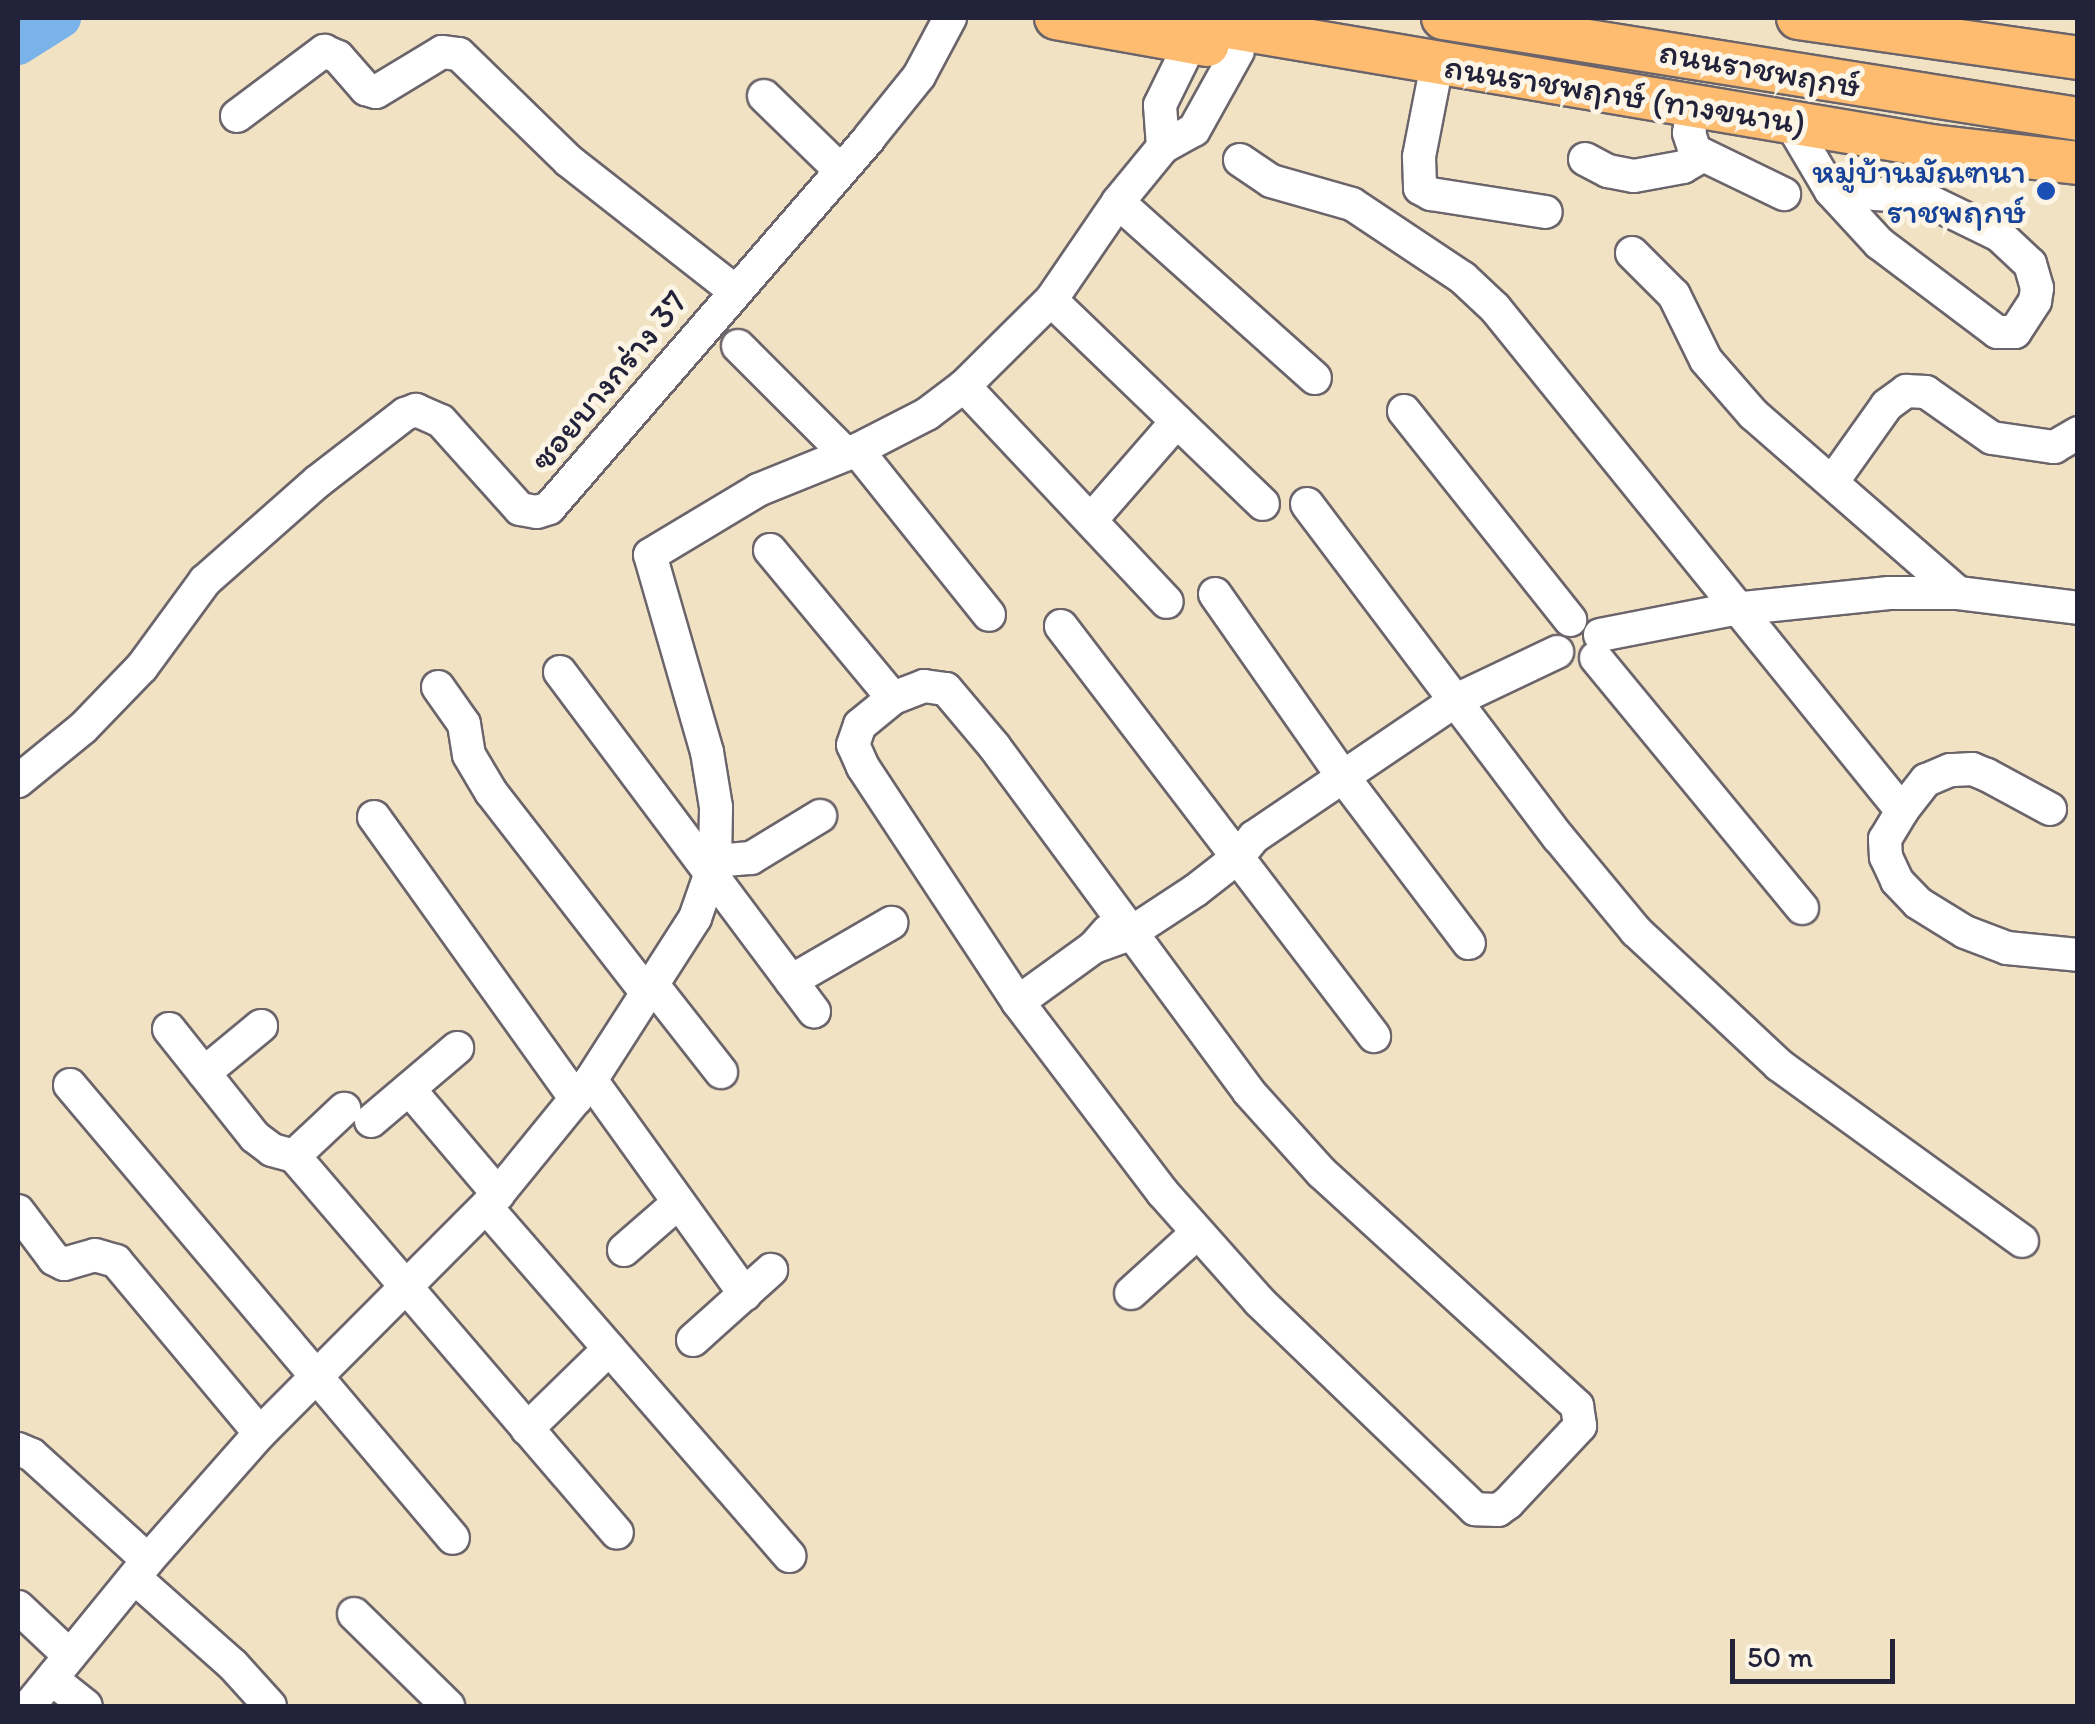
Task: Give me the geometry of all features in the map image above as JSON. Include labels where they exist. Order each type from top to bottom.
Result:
[{"type":"main road","points":[[1056,18],[1183,30],[1238,51],[1348,50]]},
{"type":"main road","name":"ถนนราชพฤกษ์","points":[[1442,18],[2078,119]]},
{"type":"main road","name":"ถนนราชพฤกษ์","points":[[1798,18],[2078,58]]},
{"type":"main road","name":"ถนนราชพฤกษ์ (ทางขนาน)","points":[[1183,30],[1348,50],[1693,102],[1931,146],[2078,163]]},
{"type":"main road","points":[[1728,63],[1984,152]]},
{"type":"street","name":"ซอยบางกร่าง 37","points":[[18,781],[82,728],[142,667],[206,582],[316,482],[405,414],[416,410],[442,421],[520,508],[537,512],[550,508],[919,76],[950,18]]},
{"type":"street","points":[[1163,147],[1160,105],[1183,30]]},
{"type":"street","points":[[237,116],[324,50],[338,57],[366,89],[376,92],[442,52],[458,54],[570,161],[736,292]]},
{"type":"street","points":[[29,1706],[260,1433],[492,1201],[583,1090],[695,918],[714,867],[716,806],[707,752],[650,554],[758,490],[852,452],[927,414],[964,386],[1052,300],[1118,202],[1163,147],[1194,130],[1238,51]]},
{"type":"street","points":[[1437,64],[1419,157],[1420,188],[1431,194],[1546,212]]},
{"type":"street","points":[[764,96],[841,170]]},
{"type":"street","points":[[1693,102],[1689,134],[1702,156],[1784,194]]},
{"type":"street","points":[[1790,120],[1831,191],[1879,243],[1997,332],[2014,332],[2035,301],[2038,288],[2030,264],[1999,235],[1921,197],[1831,191]]},
{"type":"street","points":[[1921,197],[1931,146]]},
{"type":"street","points":[[1585,158],[1608,171],[1634,176],[1683,167],[1702,156]]},
{"type":"street","points":[[1240,160],[1271,181],[1352,204],[1449,268],[1485,298],[1734,609],[1902,810]]},
{"type":"street","points":[[1118,202],[1314,378]]},
{"type":"street","points":[[1632,252],[1674,294],[1706,360],[1753,414],[1958,593]]},
{"type":"street","points":[[1052,300],[1263,504]]},
{"type":"street","points":[[738,346],[852,452],[989,615]]},
{"type":"street","points":[[964,386],[1168,602]]},
{"type":"street","points":[[1833,480],[1888,404],[1906,391],[1926,392],[1992,438],[2054,446],[2078,433]]},
{"type":"street","points":[[1404,411],[1570,620]]},
{"type":"street","points":[[1090,520],[1177,421]]},
{"type":"street","points":[[1307,504],[1636,931],[1706,1001],[1779,1065],[2022,1242]]},
{"type":"street","points":[[770,550],[893,698]]},
{"type":"street","points":[[1557,652],[1576,666],[1598,647],[1734,609],[1889,593],[1958,593],[2078,608]]},
{"type":"street","points":[[1215,594],[1340,774],[1469,943]]},
{"type":"street","points":[[1557,652],[1556,633],[1570,620],[1587,621],[1598,647],[1802,908]]},
{"type":"street","points":[[1060,626],[1239,847],[1374,1036]]},
{"type":"street","points":[[1018,1002],[1340,774],[1456,700],[1557,652]]},
{"type":"street","points":[[560,672],[714,867],[814,1012]]},
{"type":"street","points":[[924,686],[946,690],[994,746],[1248,1092],[1321,1172],[1577,1406],[1580,1426],[1508,1503],[1498,1510],[1475,1509],[1258,1300],[1197,1232],[1018,1002],[856,754],[854,735],[893,698],[924,686]]},
{"type":"street","points":[[438,687],[464,724],[469,755],[490,792],[720,1072]]},
{"type":"street","points":[[2050,808],[1972,769],[1950,770],[1926,780],[1902,810],[1885,838],[1886,857],[1897,881],[1918,902],[1965,932],[2006,948],[2078,955]]},
{"type":"street","points":[[714,867],[751,858],[820,816]]},
{"type":"street","points":[[374,817],[583,1090],[678,1203],[744,1294]]},
{"type":"street","points":[[790,981],[891,923]]},
{"type":"street","points":[[204,1073],[261,1026]]},
{"type":"street","points":[[170,1029],[255,1137],[272,1150],[294,1156],[617,1533]]},
{"type":"street","points":[[294,1156],[358,1115],[409,1089],[457,1048]]},
{"type":"street","points":[[70,1085],[453,1538]]},
{"type":"street","points":[[409,1089],[609,1348],[788,1556]]},
{"type":"street","points":[[624,1250],[678,1203]]},
{"type":"street","points":[[18,1210],[54,1259],[64,1264],[106,1255],[116,1261],[260,1433]]},
{"type":"street","points":[[1131,1293],[1197,1232]]},
{"type":"street","points":[[693,1340],[771,1270]]},
{"type":"street","points":[[527,1430],[609,1348]]},
{"type":"street","points":[[18,1449],[32,1455],[270,1706]]},
{"type":"street","points":[[18,1607],[86,1706]]},
{"type":"street","points":[[354,1614],[448,1706]]},
{"type":"waterway","points":[[18,45],[61,18]]},
{"type":"place","name":"หมู่บ้านมัณฑนา ราชพฤกษ์","points":[[2046,191]]}]
